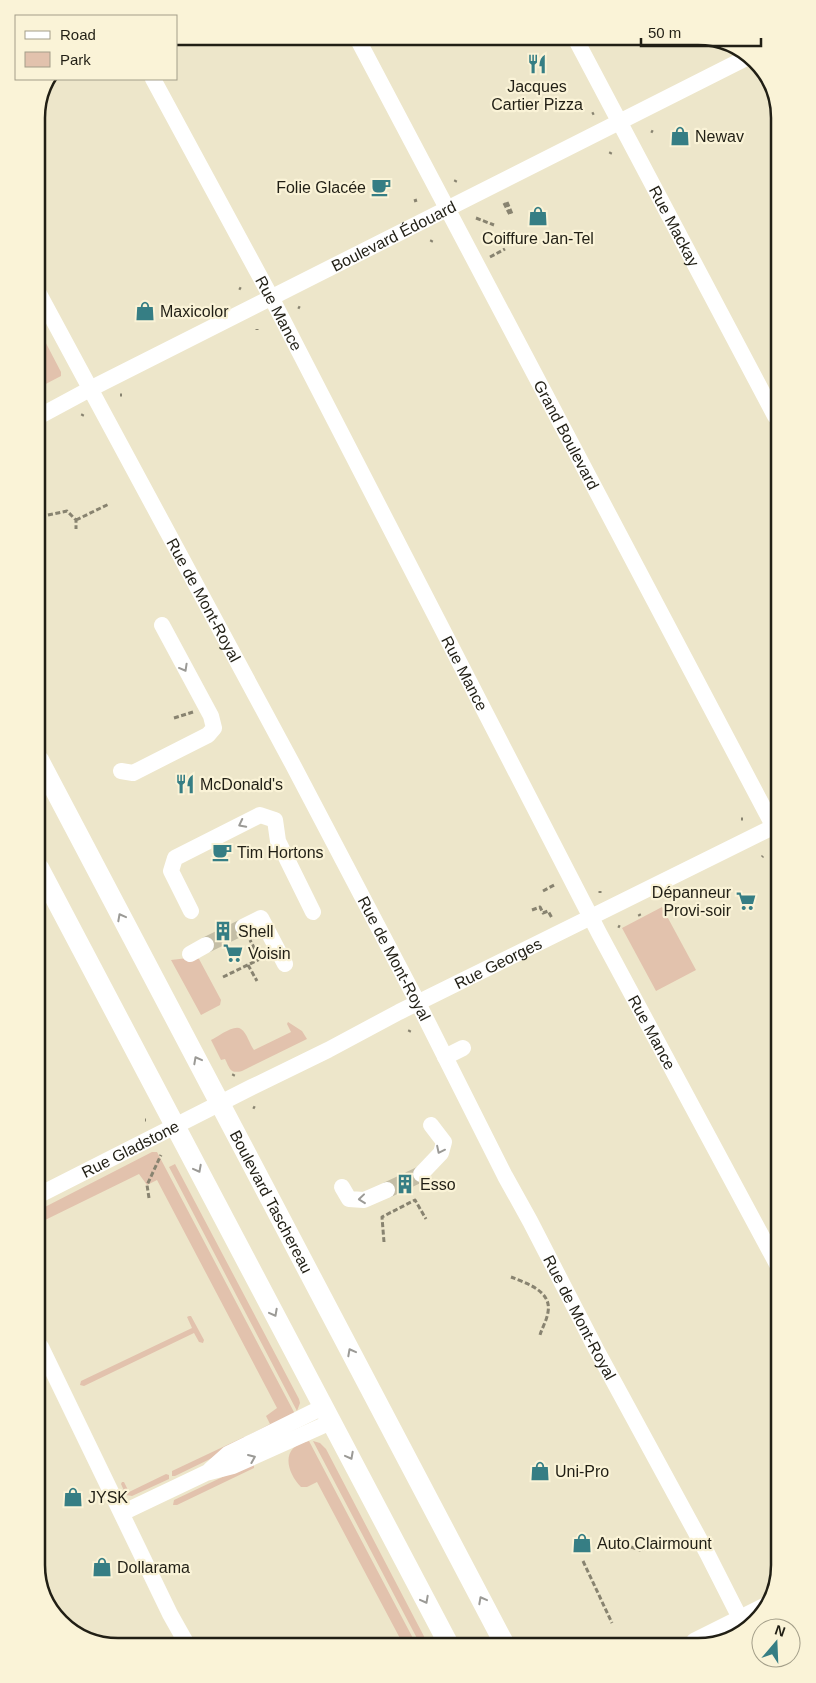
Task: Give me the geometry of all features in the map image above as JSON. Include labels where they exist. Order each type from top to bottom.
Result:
[{"type":"main road","name":"Boulevard Taschereau","points":[[45,771],[501,1638]]},
{"type":"main road","points":[[45,879],[445,1638]]},
{"type":"street","name":"Grand Boulevard","points":[[361,45],[771,819]]},
{"type":"street","name":"Rue Mackay","points":[[579,45],[771,409]]},
{"type":"street","name":"Boulevard Édouard","points":[[45,413],[271,297],[743,60]]},
{"type":"street","name":"Rue Mance","points":[[154,80],[271,297],[591,917],[771,1255]]},
{"type":"street","name":"Rue de Mont-Royal","points":[[45,305],[165,526],[418,1003],[592,1341],[743,1623]]},
{"type":"street","points":[[120,771],[133,773],[208,735],[214,728],[211,716],[162,625]]},
{"type":"street","points":[[191,911],[170,870],[175,858],[260,815],[275,820],[278,841],[313,912]]},
{"type":"street","name":"Rue Georges","points":[[220,1103],[591,917],[771,830]]},
{"type":"street","points":[[244,930],[261,918],[285,964]]},
{"type":"street","points":[[190,954],[206,945]]},
{"type":"street","points":[[445,1057],[463,1048]]},
{"type":"street","name":"Rue Gladstone","points":[[45,1192],[220,1103]]},
{"type":"street","points":[[421,1174],[441,1153],[444,1142],[431,1125]]},
{"type":"street","points":[[342,1187],[349,1199],[364,1200],[387,1190]]},
{"type":"street","points":[[45,1355],[170,1614],[184,1638]]},
{"type":"street","points":[[122,1513],[206,1473],[228,1454],[327,1414]]},
{"type":"street","points":[[703,1638],[743,1623]]},
{"type":"path","points":[[505,202],[511,214]]},
{"type":"path","points":[[476,218],[494,225]]},
{"type":"path","points":[[489,258],[505,249]]},
{"type":"path","points":[[76,520],[109,504]]},
{"type":"path","points":[[48,515],[67,510],[76,520],[76,529]]},
{"type":"path","points":[[543,891],[556,884]]},
{"type":"path","points":[[532,910],[540,907],[543,913],[548,911],[552,918]]},
{"type":"path","points":[[223,977],[260,959],[244,930]]},
{"type":"path","points":[[248,965],[257,981]]},
{"type":"path","points":[[149,1198],[146,1185],[161,1155]]},
{"type":"path","points":[[384,1242],[382,1217],[415,1200],[426,1219]]},
{"type":"path","points":[[511,1277],[538,1288],[546,1300],[549,1311],[540,1335]]},
{"type":"path","points":[[631,1547],[640,1550],[650,1544]]},
{"type":"path","points":[[583,1561],[612,1623]]},
{"type":"green space","points":[[45,341],[61,372],[61,376],[45,384]]},
{"type":"green space","points":[[662,907],[696,970],[656,991],[622,928]]},
{"type":"green space","points":[[196,957],[199,959],[221,1000],[220,1005],[201,1015],[171,960]]},
{"type":"green space","points":[[288,1022],[302,1031],[307,1039],[242,1071],[235,1072],[231,1070],[225,1059],[221,1060],[211,1040],[230,1029],[238,1028],[245,1033],[254,1050],[291,1032],[287,1024]]},
{"type":"green space","points":[[152,1152],[157,1152],[295,1414],[248,1437],[270,1424],[266,1416],[277,1408],[157,1180],[147,1185],[139,1174],[45,1220],[45,1207]]},
{"type":"green space","points":[[175,1164],[299,1399],[300,1403],[297,1411],[169,1167]]},
{"type":"green space","points":[[191,1316],[204,1340],[203,1343],[199,1342],[194,1333],[84,1386],[80,1385],[81,1381],[192,1328],[187,1317]]},
{"type":"green space","points":[[246,1437],[245,1442],[172,1476],[172,1471]]},
{"type":"green space","points":[[309,1441],[413,1638],[400,1638],[317,1482],[307,1487],[301,1487],[296,1480],[288,1460],[290,1453],[300,1444]]},
{"type":"green space","points":[[313,1441],[320,1443],[326,1449],[425,1638],[417,1638]]},
{"type":"green space","points":[[252,1463],[254,1468],[177,1505],[173,1505],[174,1500]]},
{"type":"green space","points":[[166,1474],[169,1475],[169,1479],[132,1496],[126,1495],[121,1484],[124,1482],[129,1492]]},
{"type":"tunnel","points":[[206,945],[243,927]]},
{"type":"tunnel","points":[[387,1190],[421,1174]]},
{"type":"place","name":"Jacques Cartier Pizza","points":[[537,64]]},
{"type":"place","name":"Newav","points":[[680,136]]},
{"type":"place","name":"Folie Glacée","points":[[381,187]]},
{"type":"place","name":"Coiffure Jan-Tel","points":[[538,216]]},
{"type":"place","name":"Maxicolor","points":[[145,311]]},
{"type":"place","name":"McDonald's","points":[[185,784]]},
{"type":"place","name":"Tim Hortons","points":[[222,852]]},
{"type":"place","name":"Dépanneur Provi-soir","points":[[746,901]]},
{"type":"place","name":"Shell","points":[[223,931]]},
{"type":"place","name":"Voisin","points":[[233,953]]},
{"type":"place","name":"Esso","points":[[405,1184]]},
{"type":"place","name":"Uni-Pro","points":[[540,1471]]},
{"type":"place","name":"JYSK","points":[[73,1497]]},
{"type":"place","name":"Auto Clairmount","points":[[582,1543]]},
{"type":"place","name":"Dollarama","points":[[102,1567]]}]
